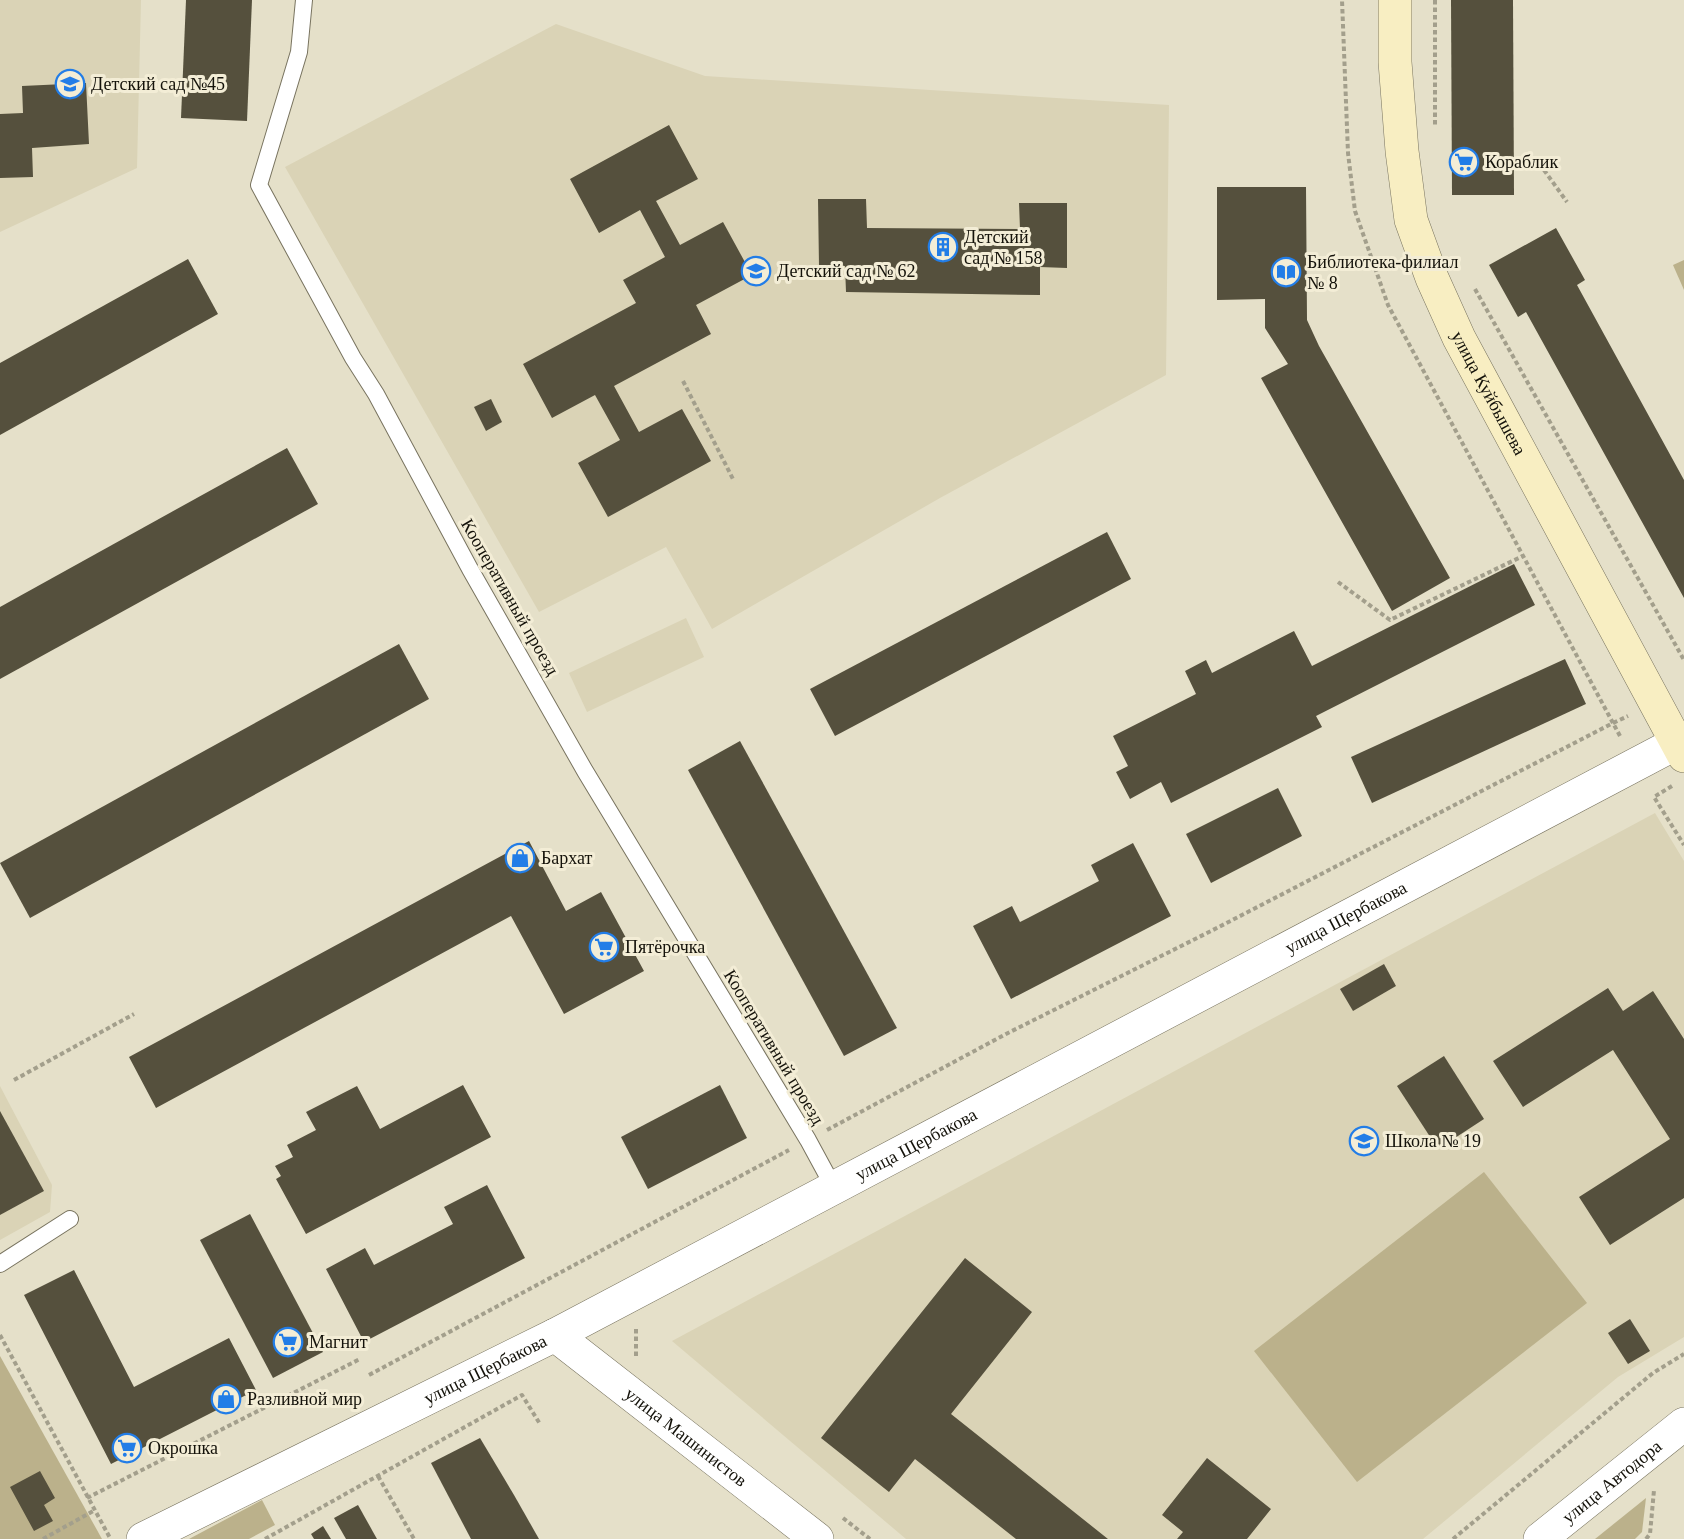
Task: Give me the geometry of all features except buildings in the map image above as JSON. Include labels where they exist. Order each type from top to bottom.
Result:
[{"type":"street","name":"улица Куйбышева","points":[[1395,0],[1395,62],[1402,151],[1411,220],[1432,278],[1459,338],[1680,756]]},
{"type":"street","name":"улица Щербакова","points":[[143,1539],[555,1335],[834,1188],[1680,756]]},
{"type":"street","name":"улица Машинистов","points":[[555,1335],[817,1539]]},
{"type":"street","name":"улица Автодора","points":[[1540,1539],[1684,1424]]},
{"type":"lane","name":"Кооперативный проезд","points":[[304,0],[298,52],[259,185],[353,358],[376,394],[470,569],[585,771],[808,1140],[834,1188]]},
{"type":"lane","points":[[0,1264],[70,1219]]},
{"type":"path","points":[[369,1376],[1006,1034],[1213,930],[1613,723],[1388,305],[1355,211],[1348,153],[1342,0]]},
{"type":"path","points":[[1435,0],[1435,129]]},
{"type":"path","points":[[1544,170],[1567,202]]},
{"type":"path","points":[[1474,288],[1684,660]]},
{"type":"path","points":[[683,381],[734,481]]},
{"type":"path","points":[[1338,582],[1390,620],[1523,556]]},
{"type":"path","points":[[1680,756],[1654,797],[1684,845]]},
{"type":"path","points":[[14,1080],[134,1014]]},
{"type":"path","points":[[0,1335],[111,1539]]},
{"type":"path","points":[[1453,1539],[1653,1373],[1684,1354]]},
{"type":"path","points":[[87,1498],[360,1359]]},
{"type":"path","points":[[266,1539],[522,1395],[540,1424]]},
{"type":"path","points":[[378,1476],[414,1539]]},
{"type":"path","points":[[1646,1539],[1650,1534],[1654,1483]]},
{"type":"path","points":[[43,1539],[95,1510]]},
{"type":"shaded area","name":"Детский сад №45","points":[[0,0],[141,0],[137,168],[0,232]]},
{"type":"shaded area","name":"Детский сад № 62","points":[[556,24],[705,76],[1169,105],[1166,375],[940,498],[712,629],[666,547],[539,612],[285,167]]},
{"type":"shaded area","points":[[1684,260],[1684,290],[1673,265]]},
{"type":"shaded area","points":[[686,618],[704,657],[587,712],[569,673]]},
{"type":"shaded area","name":"Школа № 19","points":[[1655,813],[1684,861],[1684,1337],[1618,1377],[1423,1539],[906,1539],[672,1341]]},
{"type":"shaded area","points":[[0,1086],[52,1185],[50,1212],[0,1240]]},
{"type":"shaded area","points":[[1484,1172],[1587,1303],[1357,1482],[1254,1351]]},
{"type":"shaded area","points":[[0,1356],[102,1539],[0,1539]]},
{"type":"shaded area","points":[[1646,1498],[1642,1532],[1635,1539],[1595,1539]]},
{"type":"shaded area","points":[[262,1500],[275,1525],[249,1539],[189,1539]]},
{"type":"place","name":"Детский сад №45","points":[[70,84]]},
{"type":"place","name":"Кораблик","points":[[1464,162]]},
{"type":"place","name":"Детский сад № 158","points":[[943,247]]},
{"type":"place","name":"Детский сад № 62","points":[[756,271]]},
{"type":"place","name":"Библиотека-филиал № 8","points":[[1286,272]]},
{"type":"place","name":"Бархат","points":[[520,858]]},
{"type":"place","name":"Пятёрочка","points":[[604,947]]},
{"type":"place","name":"Школа № 19","points":[[1364,1141]]},
{"type":"place","name":"Магнит","points":[[288,1342]]},
{"type":"place","name":"Разливной мир","points":[[226,1399]]},
{"type":"place","name":"Окрошка","points":[[127,1448]]}]
